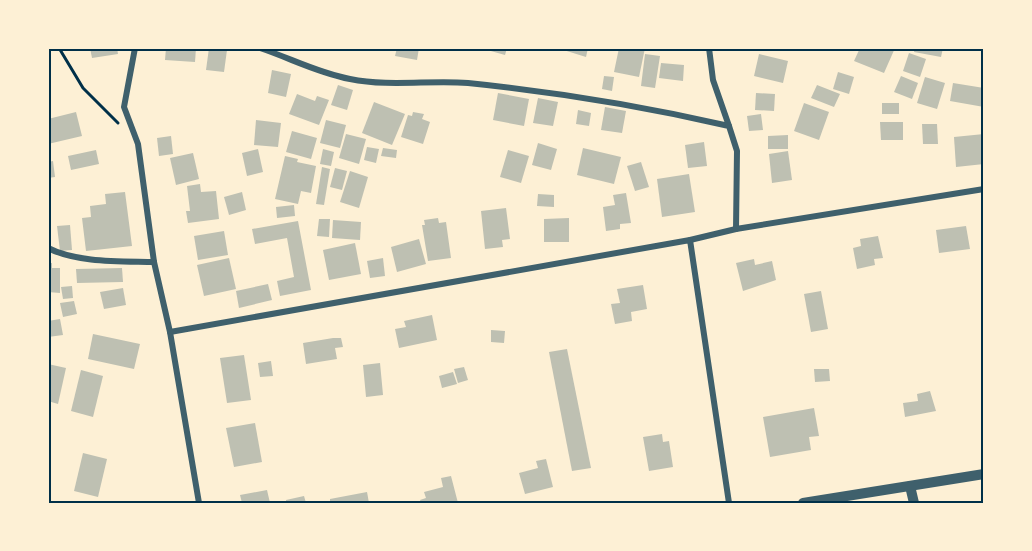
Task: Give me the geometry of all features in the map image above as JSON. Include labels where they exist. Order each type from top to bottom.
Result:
[{"type":"street","points":[[135,48],[124,107],[138,144],[154,262],[170,332],[199,503]]},
{"type":"street","points":[[260,48],[309,68],[350,79],[380,82],[465,83],[575,95],[729,126]]},
{"type":"street","points":[[709,48],[713,80],[737,150],[736,229]]},
{"type":"street","points":[[170,332],[690,240],[736,229],[984,189]]},
{"type":"street","points":[[690,240],[729,503]]},
{"type":"street","points":[[48,248],[60,254],[90,258],[154,262]]},
{"type":"street","points":[[803,503],[984,474]]},
{"type":"street","points":[[910,486],[914,503]]},
{"type":"path","points":[[59,48],[83,88],[138,144]]},
{"type":"building","points":[[90,48],[117,48],[118,54],[92,58]]},
{"type":"building","points":[[166,48],[196,48],[195,62],[165,60]]},
{"type":"building","points":[[209,48],[227,50],[224,72],[206,70]]},
{"type":"building","points":[[397,48],[419,48],[417,60],[395,56]]},
{"type":"building","points":[[480,48],[507,48],[505,55]]},
{"type":"building","points":[[557,48],[588,48],[586,57]]},
{"type":"building","points":[[619,48],[645,48],[639,77],[614,72]]},
{"type":"building","points":[[860,48],[895,48],[884,73],[854,61]]},
{"type":"building","points":[[915,48],[943,48],[941,57],[914,52]]},
{"type":"building","points":[[909,53],[926,59],[920,77],[903,71]]},
{"type":"building","points":[[645,54],[660,56],[655,88],[641,86]]},
{"type":"building","points":[[759,54],[788,61],[783,83],[754,76]]},
{"type":"building","points":[[661,63],[684,65],[683,81],[659,78]]},
{"type":"building","points":[[272,70],[291,74],[286,97],[268,93]]},
{"type":"building","points":[[838,72],[854,77],[849,94],[833,89]]},
{"type":"building","points":[[604,76],[614,77],[612,91],[602,89]]},
{"type":"building","points":[[901,76],[918,83],[912,99],[894,92]]},
{"type":"building","points":[[925,77],[945,83],[937,109],[917,103]]},
{"type":"building","points":[[953,83],[984,88],[984,107],[950,101]]},
{"type":"building","points":[[338,85],[353,90],[347,110],[331,105]]},
{"type":"building","points":[[817,85],[840,94],[834,107],[811,98]]},
{"type":"building","points":[[498,93],[529,99],[524,126],[493,120]]},
{"type":"building","points":[[756,93],[775,94],[774,111],[755,110]]},
{"type":"building","points":[[297,94],[315,101],[317,96],[329,100],[319,125],[289,114]]},
{"type":"building","points":[[538,98],[558,102],[553,126],[533,123]]},
{"type":"building","points":[[374,102],[405,114],[392,145],[362,133]]},
{"type":"building","points":[[804,103],[829,112],[819,140],[794,131]]},
{"type":"building","points":[[882,103],[899,103],[899,114],[882,114]]},
{"type":"building","points":[[605,107],[626,111],[622,133],[601,130]]},
{"type":"building","points":[[578,110],[591,113],[589,126],[576,124]]},
{"type":"building","points":[[76,112],[82,136],[48,144],[48,119]]},
{"type":"building","points":[[413,112],[424,114],[422,119],[430,122],[423,144],[401,137],[408,115],[412,116]]},
{"type":"building","points":[[761,114],[763,130],[749,131],[747,116]]},
{"type":"building","points":[[256,120],[281,123],[278,147],[254,145]]},
{"type":"building","points":[[326,120],[346,125],[340,148],[320,143]]},
{"type":"building","points":[[880,122],[903,122],[903,140],[881,140]]},
{"type":"building","points":[[922,124],[937,124],[938,144],[923,144]]},
{"type":"building","points":[[292,131],[317,138],[311,159],[286,152]]},
{"type":"building","points":[[346,134],[366,139],[359,164],[339,158]]},
{"type":"building","points":[[984,134],[984,164],[956,167],[954,137]]},
{"type":"building","points":[[788,135],[788,149],[768,149],[768,136]]},
{"type":"building","points":[[171,136],[173,154],[159,156],[157,138]]},
{"type":"building","points":[[704,142],[707,166],[688,168],[685,145]]},
{"type":"building","points":[[538,143],[557,149],[551,170],[532,165]]},
{"type":"building","points":[[367,147],[379,149],[376,163],[364,160]]},
{"type":"building","points":[[383,148],[397,150],[396,158],[381,156]]},
{"type":"building","points":[[583,148],[621,157],[614,184],[577,175]]},
{"type":"building","points":[[258,149],[263,172],[247,176],[242,153]]},
{"type":"building","points":[[323,149],[334,152],[331,166],[320,164]]},
{"type":"building","points":[[96,150],[99,164],[71,170],[68,156]]},
{"type":"building","points":[[508,150],[529,156],[521,183],[500,177]]},
{"type":"building","points":[[788,151],[792,180],[772,183],[769,154]]},
{"type":"building","points":[[193,153],[199,179],[176,185],[170,158]]},
{"type":"building","points":[[285,156],[298,159],[297,162],[316,166],[311,193],[301,191],[298,204],[275,199]]},
{"type":"building","points":[[53,161],[55,177],[48,178],[48,162]]},
{"type":"building","points":[[641,162],[649,187],[635,191],[627,166]]},
{"type":"building","points":[[322,167],[330,169],[324,205],[316,204]]},
{"type":"building","points":[[335,168],[347,171],[342,190],[330,187]]},
{"type":"building","points":[[350,171],[368,177],[359,208],[340,202]]},
{"type":"building","points":[[689,174],[695,212],[662,217],[657,179]]},
{"type":"building","points":[[200,184],[201,192],[216,191],[219,219],[188,223],[186,211],[190,211],[187,186]]},
{"type":"building","points":[[125,192],[132,246],[86,251],[82,218],[91,217],[90,206],[106,204],[105,194]]},
{"type":"building","points":[[242,192],[246,210],[229,215],[224,197]]},
{"type":"building","points":[[626,193],[631,223],[620,224],[620,229],[606,231],[603,207],[615,205],[613,195]]},
{"type":"building","points":[[538,194],[554,195],[554,207],[537,206]]},
{"type":"building","points":[[294,205],[295,216],[277,218],[276,207]]},
{"type":"building","points":[[506,208],[510,239],[502,240],[503,247],[485,249],[481,211]]},
{"type":"building","points":[[438,218],[439,223],[446,222],[451,258],[428,261],[422,225],[425,225],[424,220]]},
{"type":"building","points":[[569,218],[569,242],[544,242],[544,219]]},
{"type":"building","points":[[319,219],[330,219],[329,237],[317,236]]},
{"type":"building","points":[[333,220],[361,222],[360,240],[332,238]]},
{"type":"building","points":[[298,221],[311,290],[280,296],[277,281],[294,277],[287,238],[255,244],[252,229]]},
{"type":"building","points":[[70,225],[72,250],[60,251],[57,226]]},
{"type":"building","points":[[966,226],[970,249],[939,253],[936,230]]},
{"type":"building","points":[[224,231],[228,255],[198,260],[194,236]]},
{"type":"building","points":[[878,236],[883,258],[874,259],[875,265],[857,269],[853,248],[861,246],[860,239]]},
{"type":"building","points":[[419,239],[426,264],[397,272],[391,247]]},
{"type":"building","points":[[355,243],[361,274],[329,280],[323,250]]},
{"type":"building","points":[[229,258],[236,289],[204,296],[197,265]]},
{"type":"building","points":[[383,258],[385,276],[370,278],[367,261]]},
{"type":"building","points":[[754,259],[755,265],[772,261],[776,280],[743,291],[736,263]]},
{"type":"building","points":[[48,263],[52,263],[52,268],[60,268],[60,293],[48,292]]},
{"type":"building","points":[[122,268],[123,282],[77,283],[76,269]]},
{"type":"building","points":[[268,284],[272,300],[239,308],[236,291]]},
{"type":"building","points":[[643,285],[647,309],[631,312],[632,321],[615,324],[611,304],[620,303],[617,289]]},
{"type":"building","points":[[72,286],[73,298],[63,299],[61,287]]},
{"type":"building","points":[[123,288],[126,305],[104,309],[100,292]]},
{"type":"building","points":[[821,291],[828,329],[811,332],[804,294]]},
{"type":"building","points":[[74,301],[77,314],[63,317],[60,303]]},
{"type":"building","points":[[432,315],[437,340],[399,348],[395,329],[406,327],[404,321]]},
{"type":"building","points":[[60,319],[63,335],[48,337],[48,321]]},
{"type":"building","points":[[491,330],[505,331],[504,343],[491,342]]},
{"type":"building","points":[[93,334],[140,344],[134,369],[88,359]]},
{"type":"building","points":[[341,338],[343,347],[335,348],[337,359],[306,364],[303,343]]},
{"type":"building","points":[[567,349],[591,468],[572,471],[549,352]]},
{"type":"building","points":[[244,355],[251,400],[227,403],[220,358]]},
{"type":"building","points":[[271,361],[273,376],[260,377],[258,363]]},
{"type":"building","points":[[380,363],[383,395],[366,397],[363,365]]},
{"type":"building","points":[[48,364],[66,368],[58,404],[48,401]]},
{"type":"building","points":[[464,367],[468,380],[458,383],[454,369]]},
{"type":"building","points":[[814,369],[829,369],[830,381],[815,382]]},
{"type":"building","points":[[81,370],[103,376],[93,417],[71,411]]},
{"type":"building","points":[[453,372],[457,384],[442,388],[439,376]]},
{"type":"building","points":[[930,391],[936,411],[905,417],[903,403],[918,401],[917,394]]},
{"type":"building","points":[[814,408],[819,436],[809,437],[811,450],[770,457],[763,417]]},
{"type":"building","points":[[255,423],[262,462],[234,467],[226,428]]},
{"type":"building","points":[[662,434],[663,442],[669,441],[673,467],[649,471],[643,437]]},
{"type":"building","points":[[83,453],[107,459],[98,497],[74,491]]},
{"type":"building","points":[[546,459],[553,487],[525,494],[519,473],[538,468],[536,461]]},
{"type":"building","points":[[451,476],[458,503],[421,503],[420,500],[426,498],[424,492],[443,487],[441,478]]},
{"type":"building","points":[[267,490],[270,503],[242,503],[240,495]]},
{"type":"building","points":[[367,492],[369,503],[330,503],[330,499]]},
{"type":"building","points":[[304,496],[306,503],[286,503],[286,500]]}]
